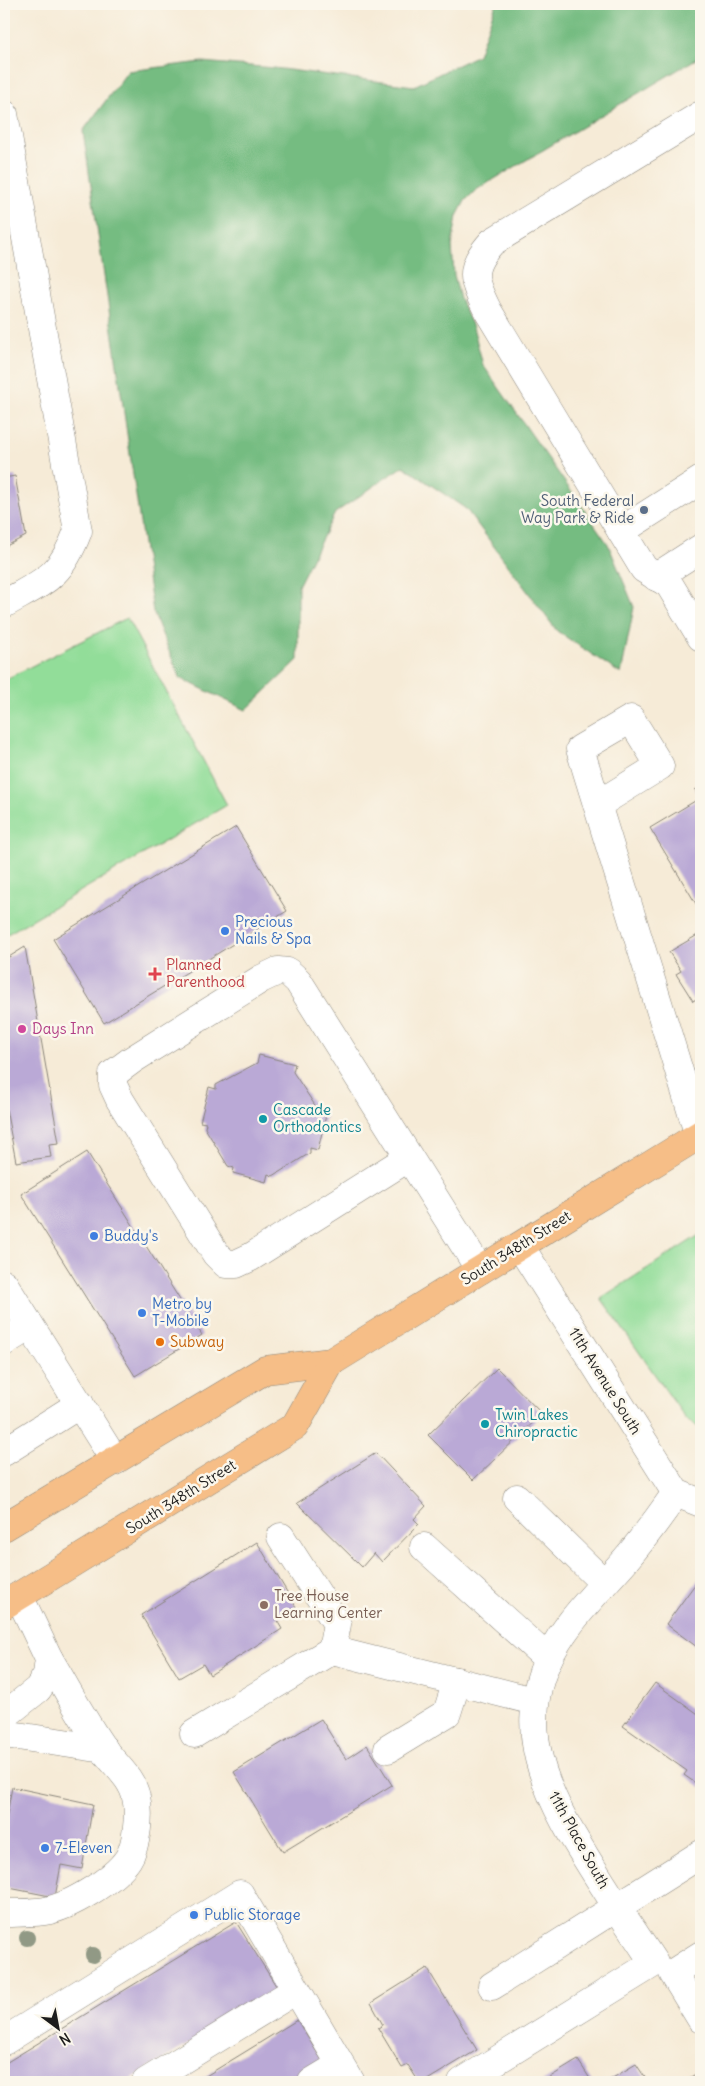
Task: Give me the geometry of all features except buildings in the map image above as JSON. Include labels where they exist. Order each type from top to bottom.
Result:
[{"type":"main road","name":"South 348th Street","points":[[4,1527],[265,1370],[331,1362],[700,1135]]},
{"type":"main road","name":"South 348th Street","points":[[11,1601],[295,1426],[331,1362]]},
{"type":"lane","points":[[4,114],[78,531],[64,563],[50,578],[4,604]]},
{"type":"lane","points":[[698,625],[669,584],[644,569],[488,311],[476,286],[475,272],[483,252],[492,242],[701,115]]},
{"type":"lane","points":[[621,531],[701,480]]},
{"type":"lane","points":[[656,577],[701,548]]},
{"type":"lane","points":[[597,805],[700,1135]]},
{"type":"lane","points":[[408,1158],[250,1257],[236,1264],[226,1264],[216,1254],[120,1100],[113,1085],[113,1074],[132,1060],[261,979],[278,971],[286,970],[298,981],[480,1270]]},
{"type":"lane","name":"11th Avenue South","points":[[520,1246],[676,1493]]},
{"type":"lane","points":[[4,1284],[115,1461]]},
{"type":"lane","points":[[4,1342],[30,1326]]},
{"type":"lane","points":[[4,1452],[80,1404]]},
{"type":"lane","points":[[676,1493],[701,1503]]},
{"type":"lane","name":"11th Place South","points":[[676,1493],[655,1524],[568,1626],[548,1659],[540,1678],[534,1701],[535,1744],[545,1779],[574,1838],[617,1907],[701,2019]]},
{"type":"lane","points":[[517,1498],[604,1583]]},
{"type":"lane","points":[[281,1537],[337,1624],[332,1650]]},
{"type":"lane","points":[[424,1547],[548,1659]]},
{"type":"lane","points":[[4,1913],[46,1911],[72,1902],[103,1883],[128,1859],[135,1838],[138,1816],[136,1795],[128,1779],[104,1749],[11,1601]]},
{"type":"lane","points":[[194,1734],[332,1650],[534,1701]]},
{"type":"lane","points":[[4,1716],[38,1689],[47,1675],[49,1659]]},
{"type":"lane","points":[[388,1748],[447,1713],[457,1681]]},
{"type":"lane","points":[[4,1734],[104,1749]]},
{"type":"lane","points":[[492,1986],[701,1854]]},
{"type":"lane","points":[[4,2041],[240,1894],[346,2073],[312,2082]]},
{"type":"lane","points":[[462,2082],[664,1968],[701,1955]]},
{"type":"lane","points":[[146,2082],[296,1990]]},
{"type":"green space","points":[[496,4],[701,4],[701,56],[476,190],[465,201],[457,216],[452,246],[454,275],[460,299],[473,327],[483,365],[608,544],[634,607],[621,674],[557,631],[466,509],[403,466],[335,513],[298,586],[298,660],[246,710],[180,678],[153,612],[83,131],[128,71],[202,62],[274,68],[414,86],[478,55]]},
{"type":"green space","points":[[127,618],[227,805],[4,936],[4,680]]},
{"type":"green space","points":[[701,1234],[701,1429],[686,1419],[601,1298]]},
{"type":"place","name":"South Federal Way Park & Ride","points":[[644,510]]},
{"type":"place","name":"Precious Nails & Spa","points":[[225,931]]},
{"type":"place","name":"Planned Parenthood","points":[[155,974]]},
{"type":"place","name":"Days Inn","points":[[22,1029]]},
{"type":"place","name":"Cascade Orthodontics","points":[[263,1119]]},
{"type":"place","name":"Buddy's","points":[[94,1236]]},
{"type":"place","name":"Metro by T-Mobile","points":[[142,1313]]},
{"type":"place","name":"Subway","points":[[160,1342]]},
{"type":"place","name":"Twin Lakes Chiropractic","points":[[485,1424]]},
{"type":"place","name":"Tree House Learning Center","points":[[264,1605]]},
{"type":"place","name":"7-Eleven","points":[[45,1848]]},
{"type":"place","name":"Public Storage","points":[[194,1915]]}]
